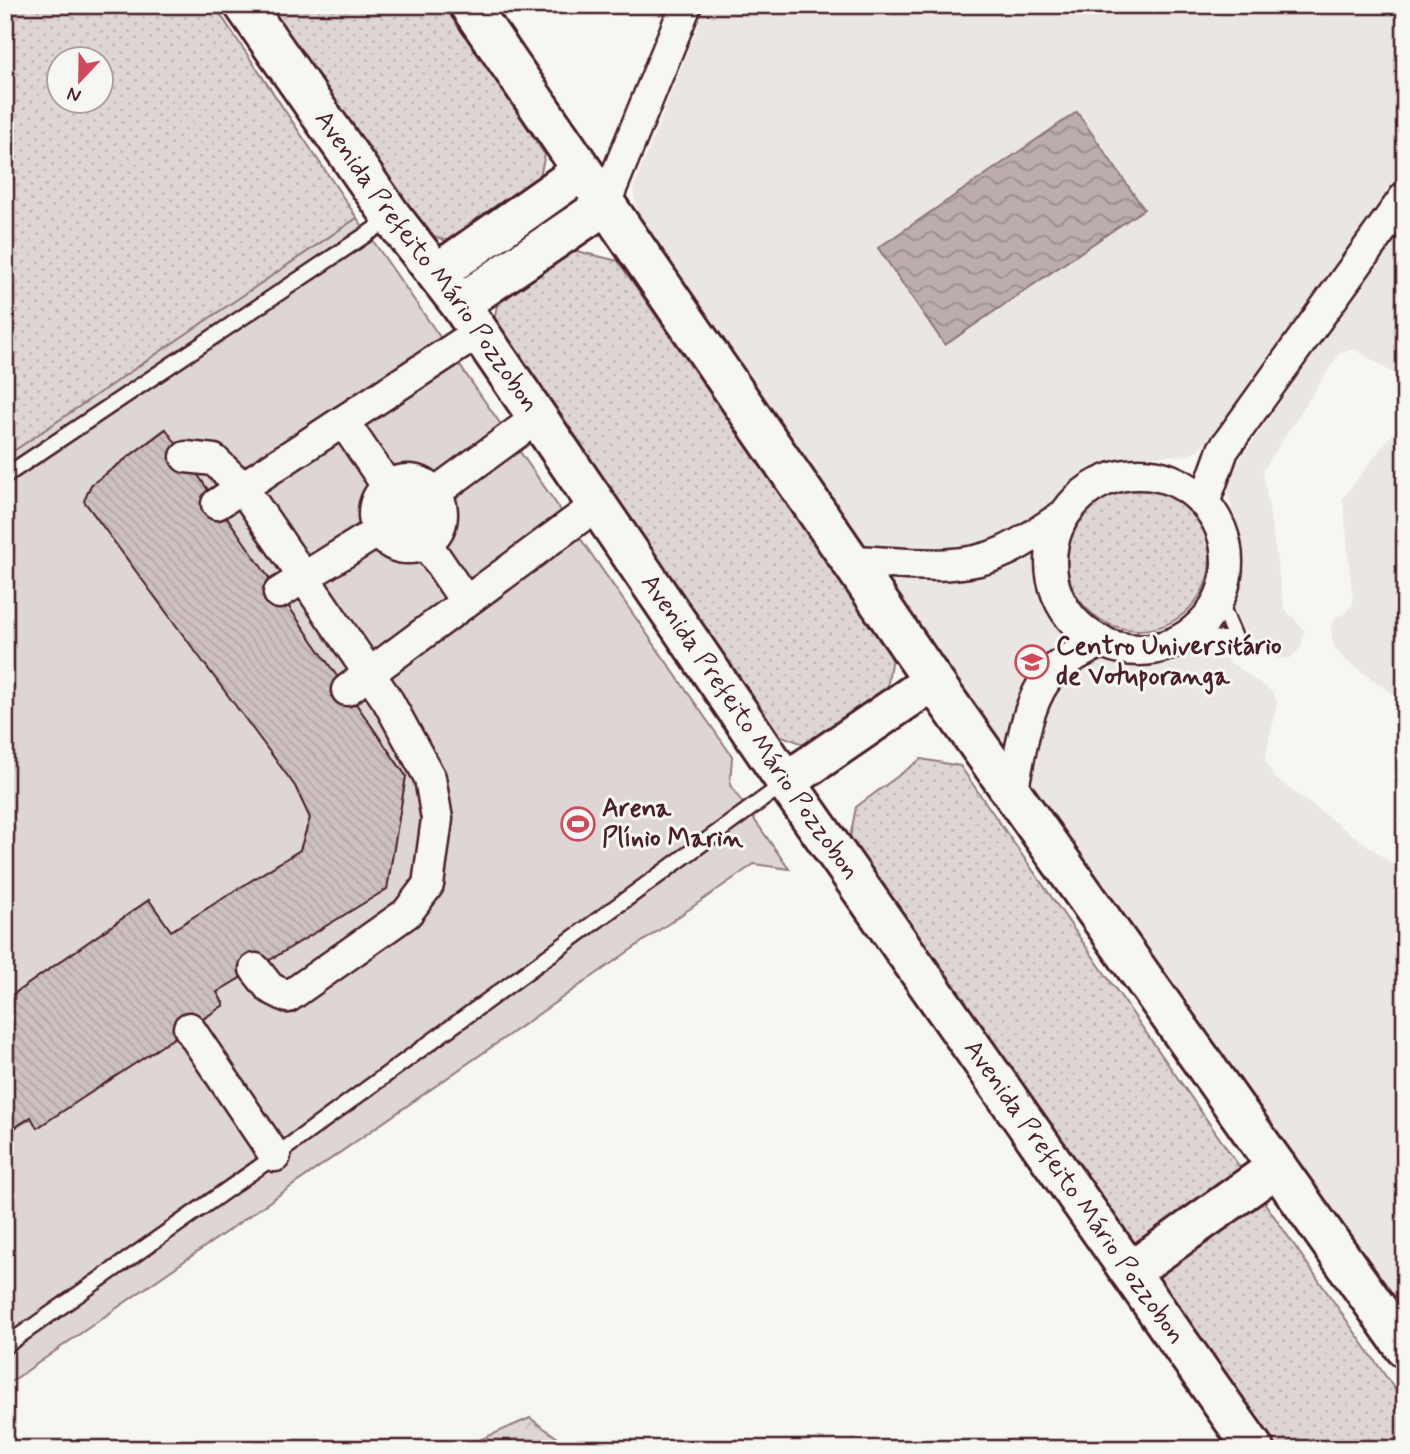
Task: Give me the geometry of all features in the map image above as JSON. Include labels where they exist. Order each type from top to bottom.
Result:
[{"type":"street","name":"Avenida Prefeito Mário Pozzobon","points":[[244,5],[393,217],[469,318],[786,782],[1254,1449]]},
{"type":"street","points":[[469,5],[604,206],[933,681],[1405,1348]]},
{"type":"street","points":[[218,503],[343,421],[604,206],[686,5]]},
{"type":"street","points":[[437,273],[582,171]]},
{"type":"street","points":[[1204,503],[1223,450],[1405,197]]},
{"type":"street","points":[[291,586],[406,514],[537,418]]},
{"type":"street","points":[[343,421],[466,602]]},
{"type":"street","points":[[1168,479],[1223,450]]},
{"type":"street","points":[[186,457],[214,460],[242,487],[291,586],[357,682],[388,701],[430,778],[437,819],[428,885],[407,913],[288,997],[270,988],[255,969]]},
{"type":"street","points":[[1129,474],[1168,479],[1188,489],[1204,503],[1217,522],[1224,542],[1227,564],[1218,598],[1202,622],[1185,636],[1166,645],[1144,649],[1122,648],[1083,630],[1068,614],[1057,595],[1051,574],[1051,552],[1055,533],[1076,500],[1109,479],[1129,474]]},
{"type":"street","points":[[413,480],[435,493],[443,510],[442,522],[438,532],[426,543],[410,548],[400,547],[388,541],[379,531],[375,507],[387,487],[413,480]]},
{"type":"street","points":[[357,682],[597,505]]},
{"type":"street","points":[[851,561],[925,564],[976,561],[1002,553],[1064,515]]},
{"type":"street","points":[[1012,792],[1030,717],[1043,686],[1055,669],[1102,641]]},
{"type":"street","points":[[786,782],[933,681]]},
{"type":"street","points":[[189,1028],[275,1156]]},
{"type":"street","points":[[1130,1272],[1277,1167]]},
{"type":"lane","points":[[5,476],[393,217]]},
{"type":"lane","points":[[5,1346],[275,1156],[786,782]]},
{"type":"shaded area","name":"Centro Universitário de Votuporanga","points":[[706,5],[1405,5],[1405,172],[1209,440],[1190,455],[1121,457],[1100,463],[1080,474],[1063,488],[1040,527],[1035,571],[1050,614],[1081,646],[1101,657],[1144,664],[1164,661],[1194,648],[1222,656],[1273,693],[1277,701],[1265,759],[1273,777],[1405,873],[1405,1319],[641,231],[633,189]]},
{"type":"shaded area","name":"Centro Universitário de Votuporanga","points":[[1405,223],[1405,381],[1355,349],[1340,352],[1263,470],[1284,608],[1304,630],[1301,648],[1290,658],[1279,659],[1238,626],[1234,611],[1242,576],[1243,555],[1227,489],[1232,471]]},
{"type":"shaded area","name":"Centro Universitário de Votuporanga","points":[[1405,417],[1405,702],[1344,659],[1334,647],[1331,627],[1337,616],[1343,615],[1353,604],[1343,498]]},
{"type":"green space","points":[[5,5],[214,5],[357,218],[5,457]]},
{"type":"green space","points":[[266,5],[447,5],[545,155],[537,188],[454,244],[417,229]]},
{"type":"green space","name":"Arena Plínio Marin","points":[[357,218],[732,756],[730,785],[789,869],[754,864],[5,1386],[5,1134],[207,1017],[224,1005],[217,992],[387,889],[406,776],[165,429],[91,485],[295,786],[310,818],[300,850],[171,931],[149,900],[5,1000],[5,457]]},
{"type":"green space","points":[[568,249],[618,261],[892,656],[886,696],[806,745],[771,732],[492,331],[499,295]]},
{"type":"green space","points":[[1138,486],[1166,491],[1189,507],[1205,530],[1210,558],[1205,586],[1189,609],[1166,625],[1138,630],[1110,625],[1087,609],[1071,586],[1066,558],[1071,530],[1087,507],[1110,491]]},
{"type":"green space","points":[[921,759],[960,766],[1405,1404],[1405,1449],[1269,1449],[848,848],[856,807]]},
{"type":"green space","points":[[530,1418],[573,1449],[459,1449]]},
{"type":"water","points":[[1077,112],[1144,209],[945,345],[878,248]]},
{"type":"building","points":[[166,429],[406,776],[387,889],[217,992],[224,1005],[37,1128],[31,1117],[5,1134],[5,1000],[149,900],[171,931],[300,850],[310,818],[295,786],[84,501],[91,485]]},
{"type":"place","name":"Centro Universitário de Votuporanga","points":[[1032,662]]},
{"type":"place","name":"Arena Plínio Marin","points":[[578,824]]}]
